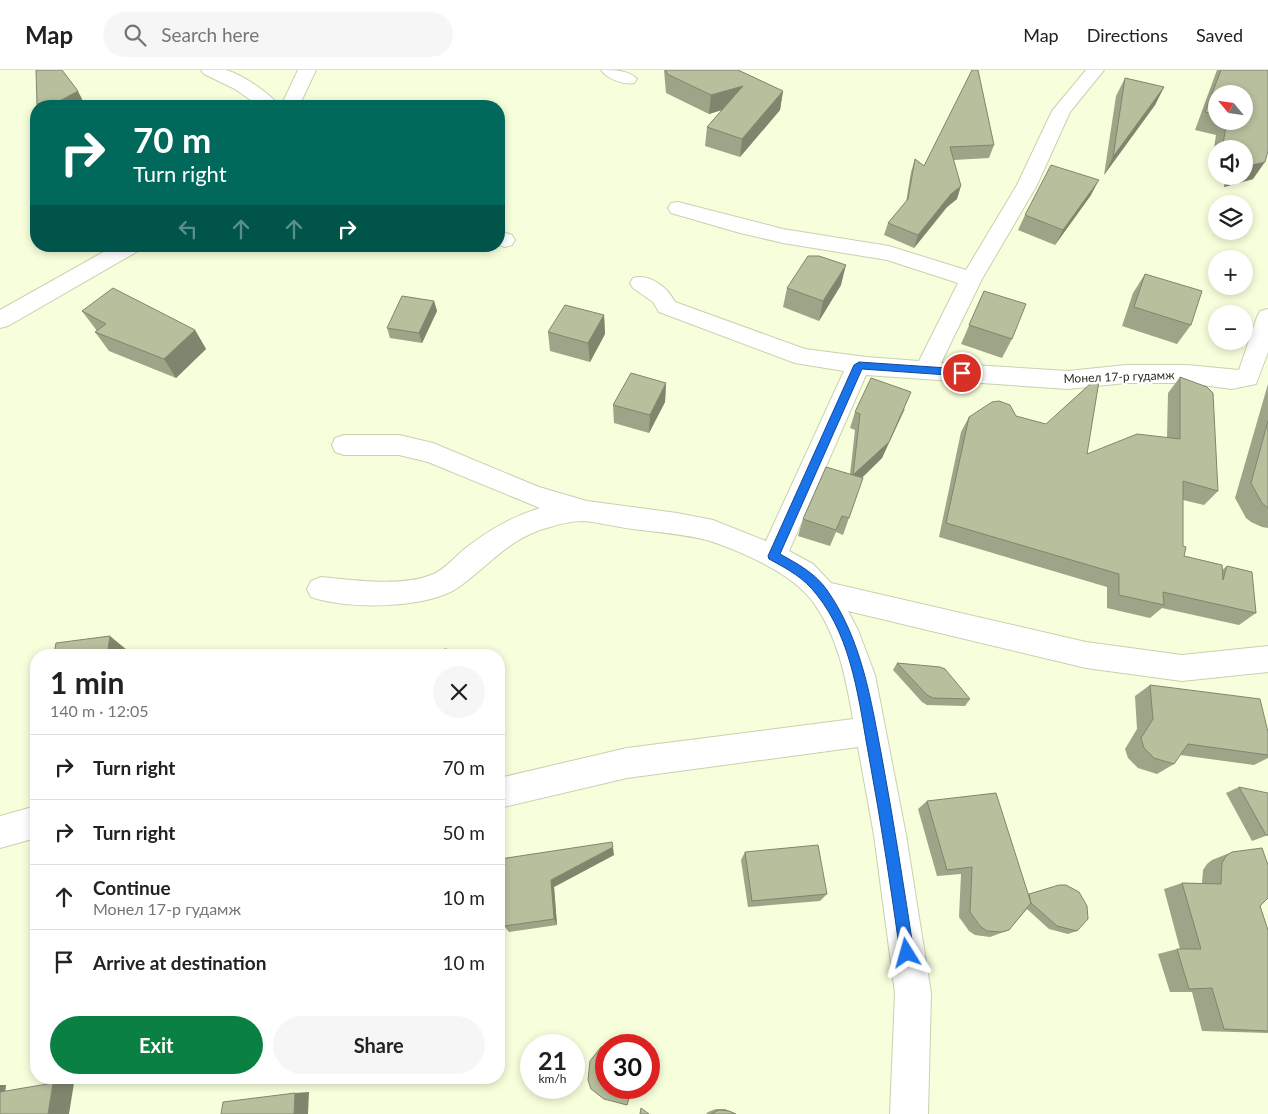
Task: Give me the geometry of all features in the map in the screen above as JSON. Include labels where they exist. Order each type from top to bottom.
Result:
[{"type":"street","points":[[210,70],[258,94],[264,100]]},
{"type":"street","points":[[293,100],[307,70]]},
{"type":"street","points":[[610,70],[628,79]]},
{"type":"street","points":[[641,283],[662,296],[667,307],[803,357],[859,365],[926,370],[971,279],[1027,185],[1061,111],[1095,70]]},
{"type":"street","points":[[678,208],[746,228],[774,234],[855,249],[879,251],[971,279]]},
{"type":"street","points":[[0,320],[120,252]]},
{"type":"street","name":"Монел 17-р гудамж","points":[[926,370],[1068,380],[1126,374],[1187,374],[1232,380],[1248,378],[1268,317]]},
{"type":"street","points":[[773,556],[859,365]]},
{"type":"street","points":[[344,445],[399,445],[433,453],[532,494],[587,512]]},
{"type":"street","points":[[320,589],[369,594],[427,588],[441,584],[513,529],[560,512],[587,512],[678,524],[713,531],[773,556],[803,572],[823,593],[847,639],[860,675],[871,731],[890,834],[913,993],[909,1114]]},
{"type":"street","points":[[823,593],[1086,655],[1182,668],[1268,659]]},
{"type":"street","points":[[505,792],[627,763],[871,731]]},
{"type":"street","points":[[0,832],[30,824]]},
{"type":"building","points":[[36,70],[62,70],[78,91],[61,100],[37,100]]},
{"type":"building","points":[[666,70],[738,70],[783,91],[742,139],[707,127],[743,86],[711,95],[667,74]]},
{"type":"building","points":[[972,70],[978,70],[994,145],[950,147],[961,186],[951,194],[918,235],[888,223],[908,199],[915,159],[924,166]]},
{"type":"building","points":[[1221,70],[1268,70],[1268,151],[1265,162],[1253,165],[1253,140],[1224,140],[1225,130],[1253,130],[1253,85],[1215,85]]},
{"type":"building","points":[[1125,78],[1164,87],[1113,157]]},
{"type":"building","points":[[1051,165],[1099,180],[1063,230],[1025,215]]},
{"type":"building","points":[[808,256],[819,256],[846,265],[823,301],[787,288]]},
{"type":"building","points":[[1145,274],[1202,291],[1191,325],[1134,307]]},
{"type":"building","points":[[113,288],[195,330],[164,359],[95,332],[106,324],[82,311]]},
{"type":"building","points":[[984,291],[1026,304],[1012,339],[969,325]]},
{"type":"building","points":[[402,296],[434,301],[419,333],[387,328]]},
{"type":"building","points":[[565,305],[604,315],[588,343],[548,332]]},
{"type":"building","points":[[631,373],[666,383],[650,415],[613,405]]},
{"type":"building","points":[[1100,375],[1087,454],[1137,434],[1180,439],[1180,377],[1207,387],[1213,393],[1218,491],[1183,481],[1183,546],[1186,547],[1184,556],[1222,565],[1223,580],[1227,566],[1252,572],[1256,613],[1163,592],[1164,605],[1119,595],[1119,574],[946,523],[969,417],[992,402],[999,401],[1010,405],[1016,416],[1046,424]]},
{"type":"building","points":[[871,378],[911,392],[889,442],[853,475],[860,414],[855,412]]},
{"type":"building","points":[[1268,421],[1268,508],[1262,503],[1251,483]]},
{"type":"building","points":[[826,467],[863,478],[849,518],[842,516],[836,530],[803,519]]},
{"type":"building","points":[[110,636],[108,649],[55,649],[56,643]]},
{"type":"building","points":[[897,663],[945,669],[970,699],[933,698],[927,695]]},
{"type":"building","points":[[1150,685],[1260,699],[1268,732],[1268,755],[1188,744],[1174,764],[1154,758],[1144,748],[1141,738],[1153,719]]},
{"type":"building","points":[[1239,787],[1268,793],[1268,835],[1266,835]]},
{"type":"building","points":[[996,793],[1031,903],[1009,930],[1002,932],[987,931],[980,926],[970,912],[972,867],[947,870],[927,801]]},
{"type":"building","points":[[612,842],[613,847],[551,880],[554,919],[505,926],[505,858]]},
{"type":"building","points":[[818,845],[827,894],[752,901],[745,852]]},
{"type":"building","points":[[1262,848],[1268,865],[1268,898],[1260,906],[1268,930],[1268,1031],[1224,1029],[1212,988],[1189,989],[1177,949],[1201,949],[1182,883],[1221,884],[1222,863],[1226,856],[1232,852]]},
{"type":"building","points":[[1059,885],[1066,885],[1079,892],[1087,906],[1088,919],[1077,931],[1057,926],[1031,903],[1029,894]]},
{"type":"building","points":[[595,1055],[595,1092],[591,1089],[588,1080],[590,1061]]},
{"type":"building","points":[[53,1084],[48,1114],[0,1114],[0,1092]]},
{"type":"building","points":[[295,1093],[294,1114],[221,1114],[223,1102]]},
{"type":"building","points":[[604,1099],[629,1099],[627,1105]]},
{"type":"building","points":[[641,1108],[649,1114],[640,1114]]},
{"type":"building","points":[[719,1110],[729,1111],[736,1114],[711,1114]]},
{"type":"route","points":[[907,953],[890,834],[860,675],[844,630],[823,593],[803,572],[773,556],[859,365],[962,373]]}]
